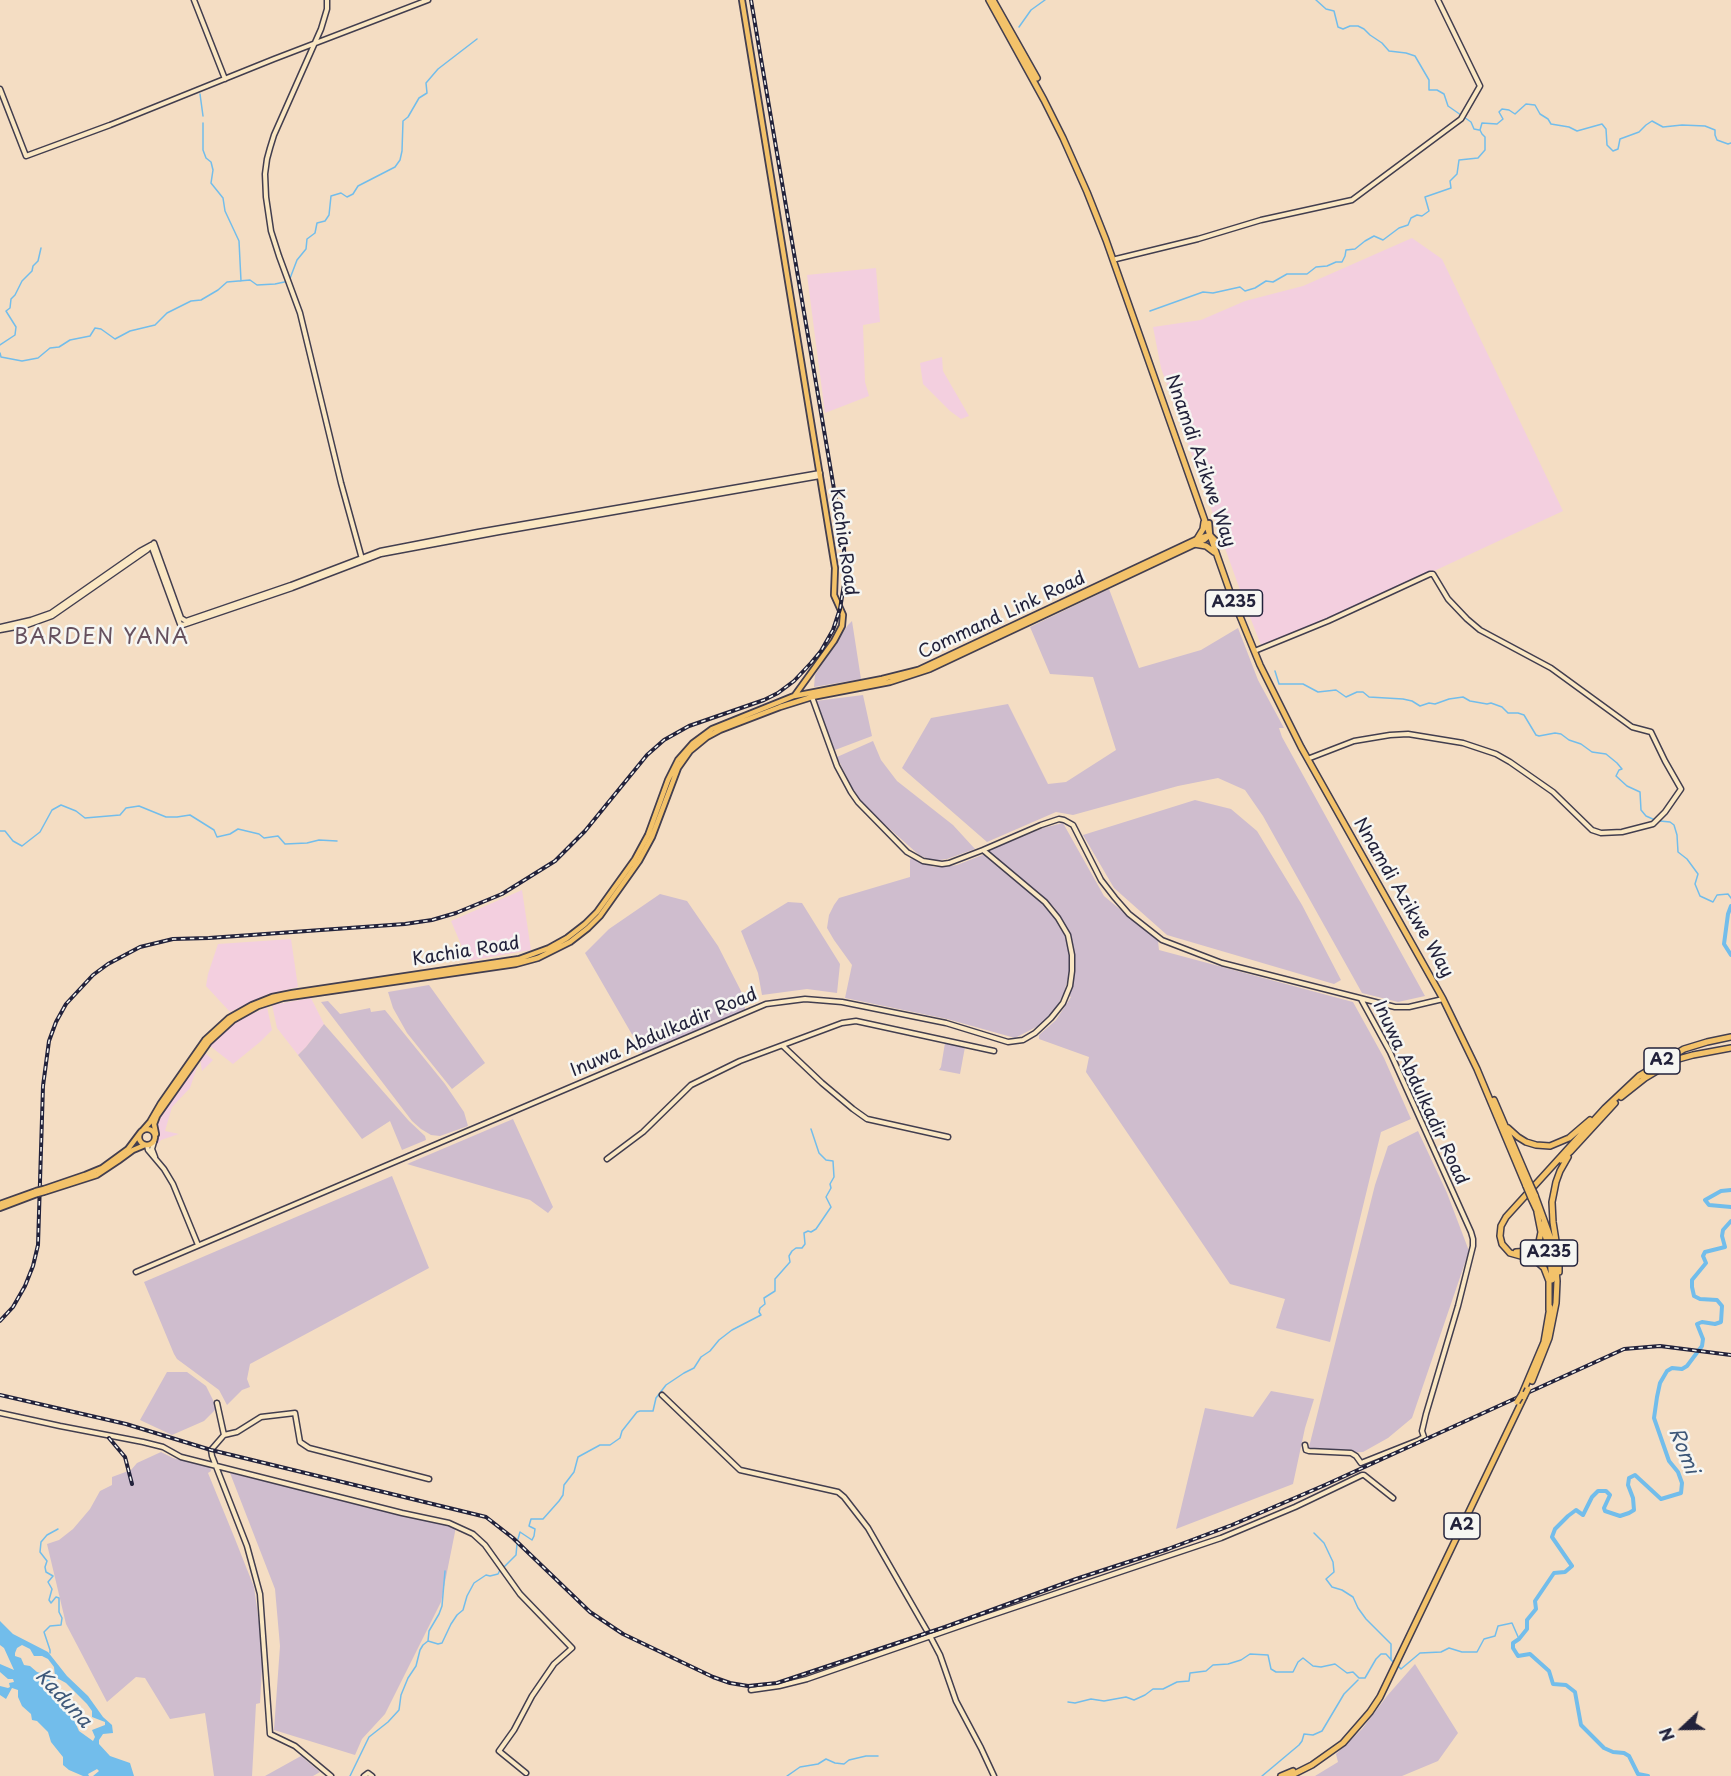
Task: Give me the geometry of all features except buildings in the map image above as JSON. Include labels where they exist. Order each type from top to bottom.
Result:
[{"type":"highway","name":"Nnamdi Azikwe Way","points":[[991,0],[1022,49],[1073,151],[1116,260],[1237,602],[1257,650],[1310,758],[1446,998],[1502,1119],[1528,1185]]},
{"type":"highway","name":"Nnamdi Azikwe Way","points":[[991,0],[1080,175],[1106,240],[1209,535],[1250,642],[1286,718],[1443,999],[1477,1069],[1533,1197],[1550,1259],[1552,1284],[1544,1342],[1523,1395],[1384,1689],[1370,1712],[1343,1743],[1312,1765],[1290,1776]]},
{"type":"highway","points":[[1203,515],[1203,529],[1195,541],[1209,547],[1218,558]]},
{"type":"highway","name":"A2","points":[[1549,1310],[1549,1281],[1544,1268],[1534,1260],[1507,1251],[1500,1240],[1506,1216],[1605,1108],[1639,1076],[1673,1054],[1701,1043],[1731,1037]]},
{"type":"highway","name":"A2","points":[[1556,1303],[1559,1260],[1552,1202],[1560,1172],[1570,1152],[1616,1102],[1645,1078],[1683,1057],[1731,1048]]},
{"type":"highway","points":[[1502,1119],[1513,1133],[1526,1142],[1550,1146],[1569,1138],[1605,1108]]},
{"type":"highway","points":[[1538,1212],[1541,1237],[1537,1246],[1525,1253],[1510,1250],[1503,1237],[1507,1220],[1570,1152]]},
{"type":"highway","name":"Nnamdi Azikwe Way","points":[[1281,1776],[1306,1764],[1334,1745],[1352,1729],[1374,1700],[1463,1521],[1517,1402],[1528,1389],[1545,1352],[1556,1303],[1557,1281],[1553,1249],[1545,1219],[1533,1197]]},
{"type":"main road","name":"Kachia Road","points":[[742,0],[820,475],[835,573],[834,596],[842,612],[843,622],[834,641],[809,678]]},
{"type":"main road","points":[[1209,523],[1209,535],[1215,540]]},
{"type":"main road","name":"Command Link Road","points":[[811,690],[882,679],[918,670],[1209,535]]},
{"type":"main road","points":[[809,678],[811,690]]},
{"type":"main road","points":[[794,696],[809,678]]},
{"type":"main road","name":"Kachia Road","points":[[44,1190],[110,1163],[133,1143],[150,1122],[160,1103],[205,1040],[229,1018],[252,1005],[291,993],[519,958],[543,951],[567,938],[598,911],[635,859],[648,835],[672,772],[687,748],[719,726],[811,690]]},
{"type":"main road","name":"Kachia Road","points":[[156,1134],[154,1124],[157,1116],[209,1042],[233,1020],[258,1006],[283,998],[516,964],[544,955],[570,942],[600,916],[639,861],[652,837],[675,774],[690,751],[707,736],[780,706],[811,690]]},
{"type":"main road","points":[[0,1206],[44,1190],[97,1175],[132,1150],[146,1145],[154,1142],[156,1134],[150,1129],[141,1131],[140,1140],[146,1145]]},
{"type":"street","points":[[194,0],[225,79]]},
{"type":"street","points":[[327,0],[325,19],[274,135],[267,159],[266,197],[271,231],[300,312],[341,483],[362,559]]},
{"type":"street","points":[[0,91],[26,156],[428,0]]},
{"type":"street","points":[[1116,260],[1261,220],[1352,200],[1463,117],[1479,88],[1479,83],[1438,0]]},
{"type":"street","points":[[0,628],[40,621],[52,616],[153,544],[180,624],[183,625],[250,600],[292,588],[362,559],[381,554],[489,532],[820,475]]},
{"type":"street","points":[[1257,650],[1433,574],[1448,599],[1480,630],[1551,668],[1632,727],[1652,733],[1681,789],[1653,824],[1622,832],[1596,832],[1553,792],[1510,762],[1484,749],[1457,741],[1408,735],[1383,736],[1353,741],[1310,758]]},
{"type":"street","name":"Inuwa Abdulkadir Road","points":[[811,690],[833,756],[851,792],[907,852],[923,861],[949,863],[1041,825],[1059,819],[1064,820],[1072,825],[1101,880],[1114,898],[1129,914],[1162,940],[1222,963],[1361,999],[1390,1052],[1471,1232],[1473,1246],[1426,1414],[1422,1431],[1424,1437],[1360,1462],[1351,1453],[1309,1451],[1306,1450],[1305,1445]]},
{"type":"street","name":"Inuwa Abdulkadir Road","points":[[136,1272],[766,1004],[805,999],[842,1002],[946,1023],[1008,1042],[1029,1037],[1043,1026],[1063,1003],[1070,986],[1072,955],[1068,936],[1058,918],[1045,902],[983,849]]},
{"type":"street","points":[[1361,999],[1395,1007],[1409,1007],[1443,999]]},
{"type":"street","points":[[607,1159],[643,1132],[691,1085],[740,1061],[842,1023],[856,1021],[994,1051]]},
{"type":"street","points":[[783,1046],[822,1083],[867,1119],[948,1137]]},
{"type":"street","points":[[154,1142],[152,1149],[157,1160]]},
{"type":"street","points":[[146,1145],[173,1184],[198,1245]]},
{"type":"street","points":[[662,1395],[740,1470],[838,1492],[844,1497],[868,1528],[930,1636],[940,1655],[956,1701],[994,1776]]},
{"type":"street","points":[[217,1404],[224,1435]]},
{"type":"street","points":[[0,1413],[163,1447],[181,1457],[462,1528],[473,1534],[485,1545],[520,1594],[572,1648],[558,1659],[544,1678],[499,1751],[526,1775]]},
{"type":"street","points":[[331,1776],[307,1755],[270,1734],[260,1594],[247,1546],[211,1450],[224,1435],[237,1432],[261,1417],[295,1413],[300,1443],[309,1448],[429,1479]]},
{"type":"street","points":[[751,1690],[807,1679],[1238,1532],[1362,1475],[1393,1498]]},
{"type":"street","points":[[364,1776],[368,1773],[372,1776]]},
{"type":"shaded area","points":[[1412,238],[1442,259],[1563,511],[1376,598],[1261,645],[1161,368],[1153,327],[1201,320],[1245,301],[1303,286]]},
{"type":"shaded area","points":[[876,268],[880,322],[863,325],[865,382],[869,396],[825,413],[807,275]]},
{"type":"shaded area","points":[[942,357],[943,371],[969,416],[961,419],[923,384],[920,363]]},
{"type":"shaded area","points":[[1109,589],[1139,668],[1201,650],[1238,628],[1258,680],[1284,728],[1279,728],[1282,737],[1425,996],[1398,1002],[1362,993],[1263,816],[1245,790],[1218,778],[1178,786],[1073,815],[1056,812],[987,842],[902,768],[931,718],[1008,704],[1048,784],[1066,782],[1116,750],[1093,677],[1050,674],[1030,627]]},
{"type":"shaded area","points":[[852,621],[861,679],[814,687],[815,675]]},
{"type":"shaded area","points":[[863,695],[872,736],[835,750],[816,701]]},
{"type":"shaded area","points":[[873,741],[881,760],[897,781],[953,825],[975,849],[947,859],[933,861],[919,855],[872,813],[856,796],[837,757]]},
{"type":"shaded area","points":[[1195,800],[1231,809],[1257,831],[1302,905],[1341,980],[1334,984],[1167,935],[1114,888],[1083,835]]},
{"type":"shaded area","points":[[1063,823],[1104,896],[1158,941],[1159,950],[1353,1002],[1384,1058],[1411,1119],[1381,1132],[1330,1342],[1276,1328],[1285,1299],[1230,1284],[1086,1072],[1089,1057],[1039,1039],[1039,1035],[1056,1020],[1071,997],[1069,996],[1075,974],[1074,948],[1069,931],[1054,907],[988,851],[1043,828]]},
{"type":"shaded area","points":[[985,854],[1041,900],[1062,927],[1070,957],[1069,975],[1064,993],[1055,1010],[1044,1023],[1015,1038],[947,1019],[845,998],[852,965],[827,928],[829,915],[839,898],[910,877],[910,859],[913,858],[934,867],[944,867],[957,865]]},
{"type":"shaded area","points":[[522,890],[531,950],[468,961],[451,921]]},
{"type":"shaded area","points":[[660,894],[687,901],[718,946],[742,993],[746,1014],[645,1057],[585,953],[609,929]]},
{"type":"shaded area","points":[[788,902],[802,903],[840,964],[837,993],[807,989],[762,995],[758,973],[741,931]]},
{"type":"shaded area","points":[[291,939],[298,987],[268,994],[230,1012],[206,986],[218,944]]},
{"type":"shaded area","points":[[429,985],[485,1063],[452,1089],[407,1033],[393,1008],[388,992]]},
{"type":"shaded area","points":[[311,998],[324,1024],[298,1055],[277,1028],[272,1005]]},
{"type":"shaded area","points":[[328,1001],[340,1014],[370,1008],[371,1012],[385,1010],[445,1084],[464,1112],[468,1126],[440,1136],[431,1135],[412,1121],[321,1002]]},
{"type":"shaded area","points":[[267,1007],[272,1030],[233,1064],[210,1046],[227,1029]]},
{"type":"shaded area","points":[[324,1024],[409,1121],[425,1136],[426,1140],[402,1150],[390,1121],[362,1139],[298,1055]]},
{"type":"shaded area","points":[[945,1043],[965,1047],[960,1074],[939,1070]]},
{"type":"shaded area","points":[[199,1048],[213,1060],[202,1071],[200,1058],[190,1088],[172,1107],[165,1131],[179,1134],[161,1140],[149,1155],[147,1147],[152,1137],[149,1127],[150,1119]]},
{"type":"shaded area","points":[[513,1119],[553,1207],[548,1213],[530,1200],[407,1164]]},
{"type":"shaded area","points":[[1418,1131],[1447,1193],[1469,1251],[1412,1418],[1388,1438],[1363,1452],[1321,1454],[1308,1451],[1375,1185],[1388,1146]]},
{"type":"shaded area","points":[[392,1176],[429,1268],[250,1364],[247,1379],[250,1387],[242,1390],[227,1405],[219,1390],[177,1359],[144,1282]]},
{"type":"shaded area","points":[[167,1372],[187,1372],[206,1386],[217,1408],[204,1421],[172,1435],[140,1420]]},
{"type":"shaded area","points":[[1271,1391],[1314,1399],[1293,1484],[1176,1529],[1205,1408],[1253,1417]]},
{"type":"shaded area","points":[[161,1452],[173,1458],[210,1467],[211,1471],[208,1473],[254,1587],[263,1650],[260,1703],[256,1704],[252,1776],[214,1776],[205,1713],[170,1719],[145,1678],[136,1677],[107,1702],[66,1624],[47,1544],[59,1540],[73,1529],[90,1509],[100,1491],[112,1485],[112,1477],[131,1470],[137,1463]]},
{"type":"shaded area","points":[[230,1473],[456,1527],[441,1602],[385,1714],[362,1739],[355,1755],[274,1730],[280,1646],[275,1589]]},
{"type":"shaded area","points":[[1415,1664],[1458,1733],[1438,1761],[1402,1776],[1315,1776],[1338,1762],[1336,1754],[1362,1729]]},
{"type":"shaded area","points":[[301,1756],[320,1772],[313,1776],[265,1776]]},
{"type":"water","points":[[0,1621],[13,1634],[48,1652],[112,1725],[113,1733],[103,1734],[99,1744],[110,1756],[130,1763],[134,1776],[93,1776],[99,1771],[97,1769],[88,1774],[89,1776],[83,1776],[63,1765],[63,1757],[51,1742],[48,1732],[37,1721],[32,1720],[31,1714],[22,1706],[18,1690],[12,1688],[6,1699],[0,1695],[0,1686],[8,1688],[9,1683],[14,1682],[13,1679],[8,1679],[0,1672],[0,1664],[14,1670],[4,1648],[0,1645]],"holes":[[[22,1645],[30,1649],[34,1656],[48,1659],[54,1667],[55,1677],[66,1683],[87,1704],[92,1711],[92,1717],[105,1722],[105,1725],[92,1730],[95,1737],[93,1741],[79,1731],[72,1715],[53,1691],[47,1675],[24,1665],[21,1658],[15,1656],[17,1648]]]},
{"type":"waterway","points":[[1019,27],[1031,10],[1045,0]]},
{"type":"waterway","points":[[1316,0],[1326,9],[1334,11],[1338,27],[1343,29],[1358,26],[1382,43],[1389,51],[1415,56],[1429,80],[1429,90],[1437,90],[1444,94],[1448,106],[1471,122],[1474,129],[1479,130]]},
{"type":"waterway","points":[[0,353],[1,357],[22,361],[38,358],[50,348],[59,347],[70,340],[90,336],[95,328],[101,329],[115,339],[130,331],[155,325],[167,313],[191,301],[201,300],[227,282],[250,280],[257,285],[289,281],[297,260],[306,249],[307,239],[315,233],[317,223],[325,221],[329,215],[331,196],[341,193],[347,197],[353,194],[358,186],[395,167],[402,151],[403,121],[408,117],[419,98],[427,93],[426,83],[438,69],[477,39]]},
{"type":"waterway","points":[[200,94],[203,116]]},
{"type":"waterway","points":[[1150,311],[1203,292],[1213,293],[1240,287],[1245,291],[1266,281],[1273,282],[1287,274],[1307,274],[1316,267],[1342,262],[1346,250],[1355,249],[1374,236],[1383,240],[1399,228],[1408,225],[1411,218],[1417,215],[1422,216],[1429,211],[1425,197],[1451,188],[1450,181],[1457,174],[1459,160],[1478,158],[1485,150],[1485,137],[1480,130],[1482,123],[1497,124],[1503,119],[1499,112],[1502,109],[1515,114],[1526,104],[1535,105],[1540,114],[1551,124],[1577,131],[1602,124],[1606,129],[1607,145],[1613,151],[1618,149],[1620,139],[1639,132],[1652,121],[1663,127],[1705,126],[1715,130],[1717,140],[1731,143]]},
{"type":"waterway","points":[[203,123],[203,150],[213,170],[211,183],[223,198],[225,211],[239,241],[241,281]]},
{"type":"waterway","points":[[0,345],[15,335],[16,327],[6,311],[10,308],[11,299],[22,281],[38,261],[41,248]]},
{"type":"waterway","points":[[1275,671],[1279,684],[1303,684],[1318,692],[1336,690],[1346,697],[1363,692],[1369,697],[1403,699],[1420,706],[1463,697],[1470,701],[1491,703],[1502,707],[1508,713],[1524,715],[1536,735],[1561,734],[1592,752],[1606,754],[1622,769],[1616,776],[1627,786],[1640,792],[1641,810],[1646,816],[1655,820]]},
{"type":"waterway","points":[[0,831],[5,831],[13,841],[22,846],[40,832],[52,810],[61,805],[76,811],[85,818],[120,815],[126,808],[139,806],[166,817],[190,815],[214,830],[217,837],[230,834],[238,829],[259,834],[264,838],[278,836],[285,844],[319,840],[337,841]]},
{"type":"waterway","points":[[1660,821],[1674,825],[1678,852],[1687,859],[1698,874],[1695,884],[1700,896],[1713,902],[1717,895],[1728,894],[1731,898]]},
{"type":"waterway","name":"Romi","points":[[1731,906],[1724,944],[1731,955]]},
{"type":"waterway","points":[[518,1539],[520,1532],[532,1540],[535,1529],[529,1526],[531,1519],[543,1519],[559,1501],[563,1495],[564,1485],[574,1472],[578,1457],[600,1445],[610,1445],[620,1438],[622,1431],[637,1412],[653,1411],[656,1398],[666,1385],[694,1368],[701,1357],[732,1330],[761,1315],[759,1312],[765,1304],[764,1298],[775,1291],[775,1279],[790,1262],[789,1256],[792,1251],[802,1248],[805,1244],[804,1233],[816,1229],[831,1207],[826,1197],[834,1177],[833,1161],[826,1160],[819,1153],[811,1129]]},
{"type":"waterway","name":"Romi","points":[[1731,1190],[1721,1191],[1705,1200],[1709,1205],[1731,1207]]},
{"type":"waterway","name":"Romi","points":[[1648,1776],[1638,1774],[1629,1756],[1604,1748],[1581,1725],[1575,1692],[1566,1685],[1553,1684],[1549,1671],[1530,1654],[1518,1656],[1513,1643],[1527,1629],[1527,1620],[1536,1609],[1535,1601],[1554,1573],[1565,1572],[1572,1566],[1552,1537],[1555,1529],[1568,1516],[1576,1510],[1583,1515],[1592,1497],[1598,1491],[1606,1491],[1610,1495],[1604,1508],[1605,1511],[1620,1516],[1634,1510],[1633,1498],[1628,1485],[1629,1478],[1635,1475],[1661,1499],[1681,1493],[1682,1483],[1678,1472],[1669,1461],[1654,1418],[1657,1397],[1660,1383],[1667,1371],[1687,1366],[1702,1346],[1703,1339],[1697,1324],[1721,1322],[1722,1306],[1717,1300],[1700,1299],[1694,1296],[1692,1280],[1706,1263],[1703,1256],[1705,1252],[1725,1247],[1723,1230],[1731,1221]]},
{"type":"waterway","points":[[50,1653],[44,1632],[50,1626],[61,1625],[62,1618],[59,1612],[59,1598],[56,1597],[51,1603],[49,1600],[52,1589],[48,1582],[53,1576],[46,1572],[47,1561],[40,1552],[41,1542],[47,1535],[58,1529]]},
{"type":"waterway","points":[[1314,1533],[1324,1543],[1333,1562],[1334,1572],[1326,1579],[1332,1587],[1353,1597],[1366,1619],[1391,1644],[1391,1660]]},
{"type":"waterway","points":[[504,1567],[516,1555],[517,1544]]},
{"type":"waterway","points":[[350,1776],[369,1737],[399,1710],[401,1695],[416,1666],[423,1645],[428,1641],[442,1643],[451,1624],[463,1610],[474,1583],[486,1575],[498,1574],[500,1570]]},
{"type":"waterway","points":[[428,1641],[429,1631],[442,1606],[445,1571]]},
{"type":"waterway","points":[[1398,1666],[1401,1669],[1420,1653],[1441,1652],[1449,1648],[1462,1652],[1477,1652],[1484,1639],[1495,1636],[1498,1626],[1512,1623],[1519,1639]]},
{"type":"waterway","points":[[1068,1702],[1075,1703],[1091,1699],[1104,1701],[1126,1697],[1134,1700],[1153,1689],[1163,1689],[1177,1682],[1189,1681],[1190,1673],[1206,1671],[1213,1665],[1241,1660],[1250,1654],[1268,1655],[1271,1669],[1276,1672],[1293,1672],[1303,1658],[1313,1666],[1335,1664],[1347,1673],[1353,1672],[1359,1678],[1365,1678],[1381,1654],[1386,1654],[1394,1663]]},
{"type":"waterway","points":[[1262,1776],[1299,1745],[1304,1734],[1313,1735],[1322,1731],[1344,1694],[1358,1680]]},
{"type":"waterway","points":[[787,1776],[800,1767],[818,1764],[826,1759],[844,1764],[849,1760],[878,1756]]},
{"type":"railway","points":[[0,1321],[13,1307],[25,1286],[38,1245],[43,1086],[49,1041],[66,1004],[93,975],[140,947],[173,939],[405,924],[456,913],[502,894],[555,861],[585,831],[647,755],[664,740],[689,726],[778,693],[794,681],[811,663],[833,630],[840,609],[845,578],[844,548],[751,0]]},
{"type":"railway","points":[[0,1395],[126,1424],[211,1450],[486,1517],[513,1538],[590,1612],[623,1634],[713,1677],[748,1686],[777,1683],[945,1627],[1232,1525],[1624,1349],[1660,1346],[1731,1355]]},
{"type":"railway","points":[[109,1438],[125,1457],[132,1484]]},
{"type":"district","name":"BARDEN YANA","points":[[102,638]]},
{"type":"water label","name":"Kaduna","points":[[63,1699]]}]
